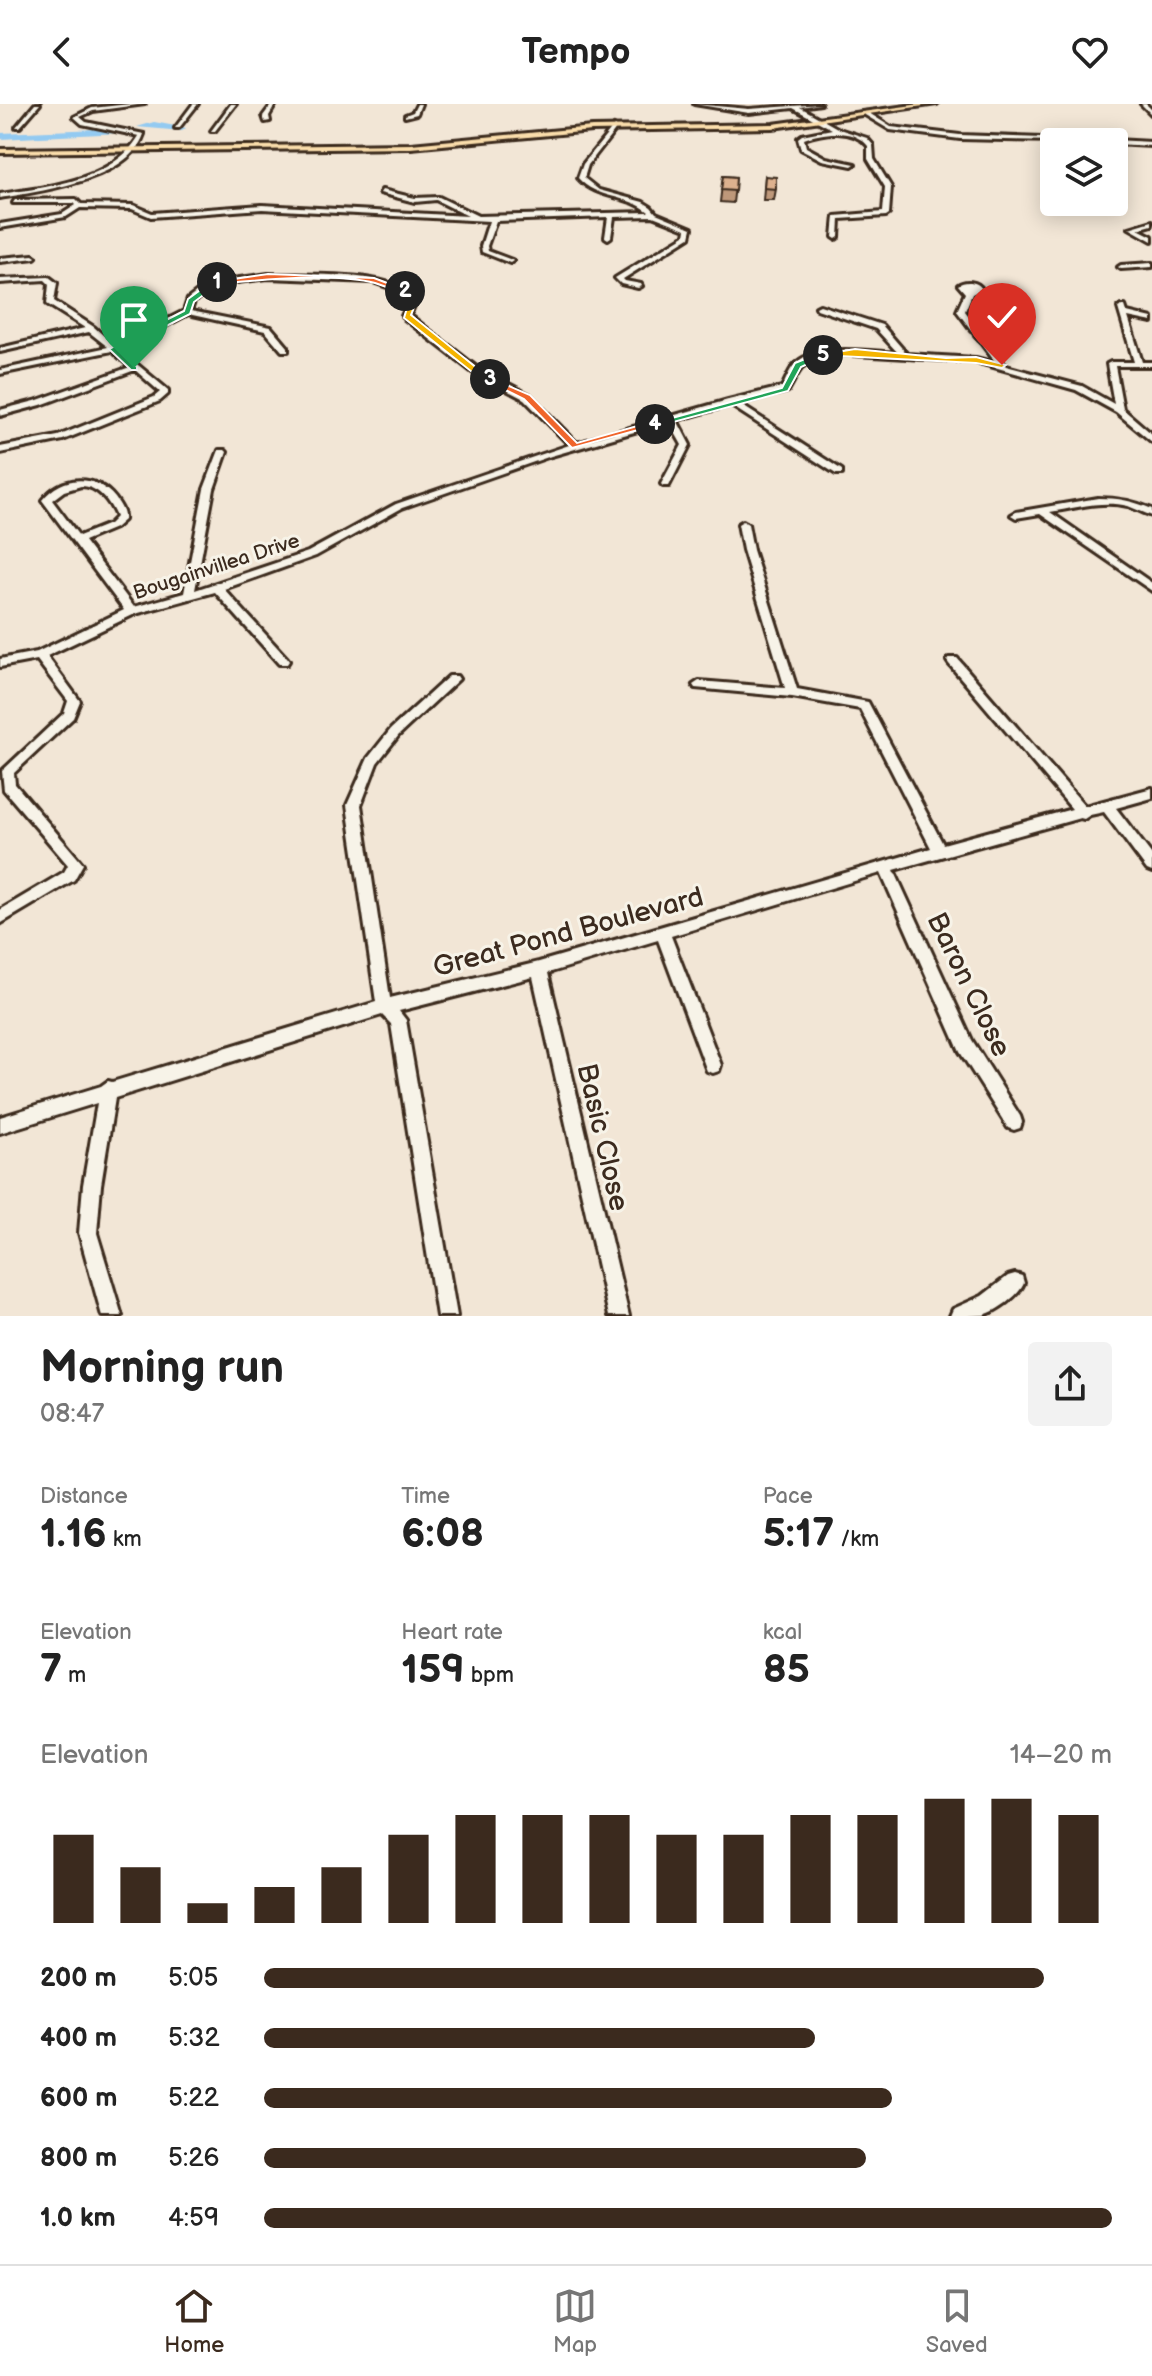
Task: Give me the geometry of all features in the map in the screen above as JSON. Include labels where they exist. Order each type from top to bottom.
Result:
[{"type":"main road","points":[[0,151],[396,146],[614,128],[744,128],[932,104]]},
{"type":"street","points":[[18,126],[38,104]]},
{"type":"street","points":[[0,196],[52,187],[122,161],[142,138],[140,133],[93,126],[76,119],[92,110],[143,104]]},
{"type":"street","points":[[177,127],[196,104]]},
{"type":"street","points":[[213,130],[234,104]]},
{"type":"street","points":[[267,121],[266,116],[274,104]]},
{"type":"street","points":[[407,116],[415,113],[419,104]]},
{"type":"street","points":[[696,104],[749,111],[819,104]]},
{"type":"street","points":[[1143,104],[1152,113]]},
{"type":"street","points":[[795,107],[840,131],[865,139],[871,146],[871,159],[888,187],[886,214],[837,217],[836,237]]},
{"type":"street","points":[[867,114],[890,128],[960,137],[1040,140]]},
{"type":"street","points":[[614,128],[585,165],[581,178],[585,184],[600,192],[646,205],[654,214]]},
{"type":"street","points":[[840,131],[801,138],[803,148],[824,159],[852,164]]},
{"type":"street","points":[[1128,143],[1152,144]]},
{"type":"street","points":[[382,192],[415,200],[437,198],[478,218]]},
{"type":"street","points":[[0,203],[64,199],[76,201],[79,206]]},
{"type":"street","points":[[0,226],[64,216],[79,206],[133,207],[151,215],[262,207],[493,219],[654,214],[689,228],[688,236],[619,278],[623,283],[638,286]]},
{"type":"street","points":[[608,237],[611,216]]},
{"type":"street","points":[[493,219],[485,252],[510,261]]},
{"type":"street","points":[[1152,223],[1132,228],[1152,239]]},
{"type":"street","points":[[0,260],[33,257]]},
{"type":"street","points":[[1121,267],[1152,265]]},
{"type":"street","points":[[187,312],[191,301],[201,291],[212,283],[232,279],[325,277],[389,284],[414,297],[406,316],[475,370],[527,397],[575,446]]},
{"type":"street","points":[[0,281],[47,278],[53,283],[50,302],[91,329],[164,394],[60,438],[0,450]]},
{"type":"street","points":[[969,293],[961,311],[1002,365]]},
{"type":"street","points":[[820,307],[879,327],[906,357]]},
{"type":"street","points":[[1138,362],[1123,311],[1152,320]]},
{"type":"street","points":[[0,372],[113,349],[187,312],[268,329],[285,349]]},
{"type":"street","points":[[0,350],[91,329]]},
{"type":"street","name":"Bougainvillea Drive","points":[[0,663],[40,655],[131,611],[217,588],[312,554],[399,506],[575,446],[785,389],[798,365],[814,356],[855,352],[976,360],[1002,365],[1079,388],[1119,410],[1152,439]]},
{"type":"street","points":[[1119,410],[1110,366],[1115,362],[1152,364]]},
{"type":"street","points":[[0,413],[38,403],[134,368]]},
{"type":"street","points":[[731,402],[839,472]]},
{"type":"street","points":[[666,484],[686,445],[672,419]]},
{"type":"street","points":[[189,595],[209,489],[222,452]]},
{"type":"street","points":[[78,540],[112,526],[121,518],[120,510],[93,484],[76,484],[52,493],[47,500],[131,611]]},
{"type":"street","points":[[1016,515],[1117,499],[1131,502],[1152,513]]},
{"type":"street","points":[[1042,511],[1152,588]]},
{"type":"street","points":[[743,524],[748,550],[792,693]]},
{"type":"street","points":[[217,588],[283,661]]},
{"type":"street","points":[[0,918],[69,876],[76,864],[4,789],[8,771],[69,715],[74,701],[40,655]]},
{"type":"street","points":[[953,661],[1084,814]]},
{"type":"street","points":[[447,1316],[398,1020],[384,1007],[354,805],[372,761],[395,732],[453,679]]},
{"type":"street","points":[[699,685],[792,693],[864,705],[940,852]]},
{"type":"street","name":"Great Pond Boulevard","points":[[0,1125],[108,1089],[384,1007],[539,969],[885,866],[1152,793]]},
{"type":"street","points":[[1107,806],[1152,866]]},
{"type":"street","name":"Baron Close","points":[[885,866],[966,1046],[1014,1122]]},
{"type":"street","points":[[662,932],[713,1065]]},
{"type":"street","name":"Basic Close","points":[[539,969],[619,1316]]},
{"type":"street","points":[[108,1089],[92,1185],[88,1233],[112,1316]]},
{"type":"street","points":[[960,1316],[989,1303],[1015,1283]]},
{"type":"building","points":[[723,176],[736,177],[735,191],[721,190]]},
{"type":"building","points":[[765,176],[776,177],[776,189],[764,188]]},
{"type":"waterway","points":[[141,127],[182,128]]},
{"type":"waterway","points":[[0,136],[121,130]]},
{"type":"route","points":[[134,368],[113,349],[139,339],[187,312],[191,301],[212,283],[268,276],[374,280],[401,289],[414,297],[406,316],[475,370],[527,397],[575,446],[785,389],[790,386],[798,365],[814,356],[855,352],[946,361],[976,360],[1002,365]]}]
